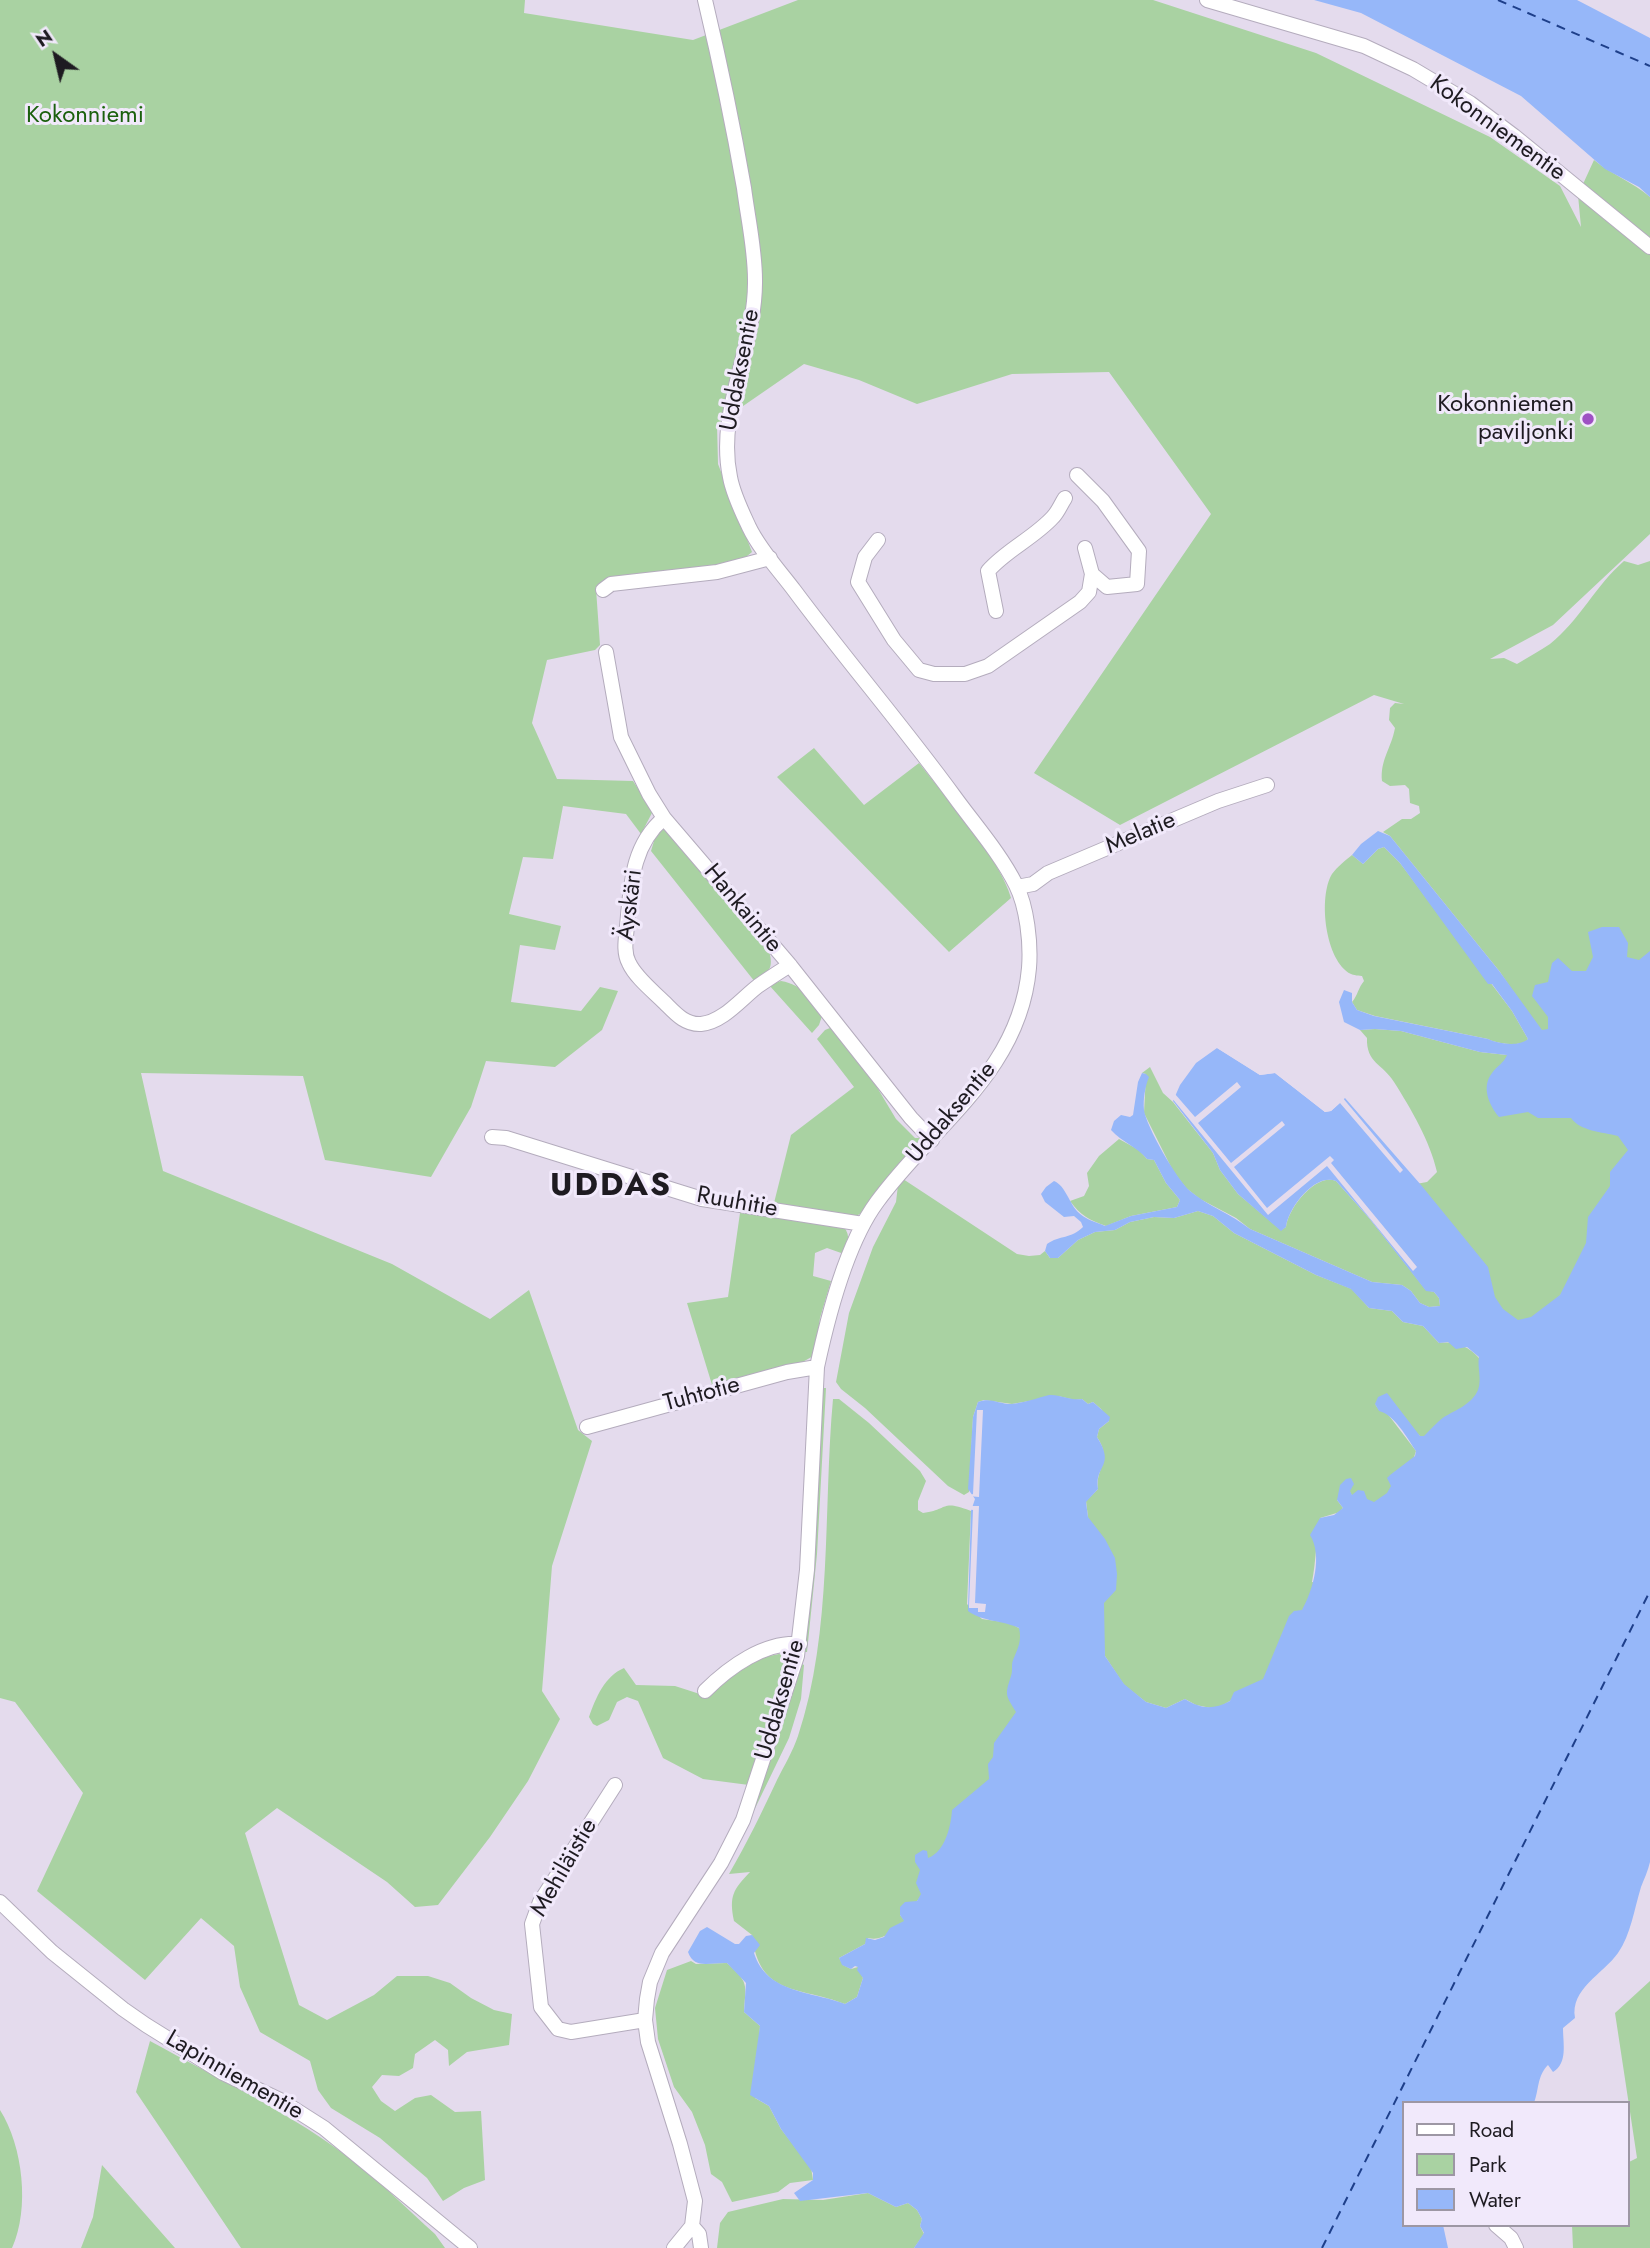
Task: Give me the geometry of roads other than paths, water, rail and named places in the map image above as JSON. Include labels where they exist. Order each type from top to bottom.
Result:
[{"type":"street","name":"Uddaksentie","points":[[692,2226],[695,2201],[690,2176],[648,2042],[645,2020],[650,1982],[656,1965],[721,1863],[743,1820],[800,1644],[807,1570],[817,1367],[832,1308],[863,1224],[877,1202],[995,1066],[1022,1006],[1030,965],[1026,923],[1017,887],[1003,862],[932,766],[769,558],[751,532],[730,478],[727,440],[729,420],[752,328],[755,277],[738,156],[705,0]]},
{"type":"street","name":"Kokonniementie","points":[[1207,0],[1364,46],[1413,69],[1470,103],[1514,136],[1650,247]]},
{"type":"street","points":[[1077,475],[1102,501],[1139,551],[1137,584],[1107,587],[1092,575]]},
{"type":"street","points":[[996,611],[988,571],[997,560],[1053,517],[1065,498]]},
{"type":"street","points":[[878,540],[865,557],[858,582],[894,640],[919,670],[934,674],[965,674],[988,666],[1080,602],[1089,592],[1092,575],[1085,548]]},
{"type":"street","points":[[603,590],[611,584],[734,569],[769,558]]},
{"type":"street","name":"Hankaintie","points":[[606,652],[621,737],[664,818],[790,965],[911,1118],[932,1140]]},
{"type":"street","name":"Melatie","points":[[1017,887],[1034,884],[1048,873],[1226,798],[1267,785]]},
{"type":"street","name":"Äyskäri","points":[[664,818],[644,839],[630,887],[625,954],[638,975],[682,1020],[704,1024],[719,1018],[758,986],[790,965]]},
{"type":"street","name":"Ruuhitie","points":[[492,1137],[506,1138],[702,1199],[863,1224]]},
{"type":"street","name":"Tuhtotie","points":[[587,1427],[787,1372],[817,1367]]},
{"type":"street","points":[[705,1691],[726,1672],[749,1657],[779,1646],[800,1644]]},
{"type":"street","name":"Mehiläistie","points":[[615,1785],[540,1902],[532,1931],[541,2007],[558,2029],[571,2032],[645,2020]]},
{"type":"street","name":"Lapinniementie","points":[[0,1902],[52,1952],[123,2008],[223,2073],[280,2100],[324,2128],[454,2242],[470,2248]]},
{"type":"street","points":[[674,2248],[692,2226],[699,2234],[701,2248]]},
{"type":"street","points":[[1498,2227],[1511,2238],[1516,2248]]},
{"type":"water","points":[[1314,0],[1577,0],[1650,38],[1650,197],[1639,187],[1605,169],[1521,96],[1361,13]]},
{"type":"water","points":[[1378,831],[1390,836],[1500,972],[1542,1030],[1548,1029],[1548,1017],[1532,996],[1535,985],[1548,982],[1552,963],[1558,958],[1572,971],[1586,971],[1593,957],[1588,932],[1602,927],[1619,927],[1628,943],[1627,957],[1639,960],[1650,951],[1650,1862],[1629,1930],[1612,1961],[1582,1990],[1575,2008],[1575,2018],[1563,2028],[1564,2053],[1561,2064],[1553,2072],[1548,2065],[1544,2069],[1534,2101],[1402,2101],[1402,2227],[1443,2227],[1448,2248],[914,2248],[924,2233],[920,2226],[922,2219],[917,2210],[908,2203],[896,2207],[868,2193],[800,2201],[794,2193],[813,2180],[813,2173],[781,2129],[769,2106],[750,2095],[760,2026],[744,2012],[746,1983],[727,1963],[699,1963],[691,1958],[688,1952],[700,1931],[707,1927],[735,1944],[752,1935],[760,1945],[754,1953],[769,1976],[792,1989],[845,2004],[857,1997],[863,1978],[857,1970],[858,1967],[851,1969],[842,1965],[839,1958],[865,1944],[866,1938],[875,1940],[884,1937],[890,1928],[904,1921],[900,1915],[900,1907],[905,1902],[917,1901],[921,1894],[916,1883],[920,1870],[915,1862],[915,1855],[923,1850],[927,1851],[928,1858],[939,1850],[948,1831],[952,1810],[989,1779],[988,1764],[993,1757],[994,1743],[1016,1712],[1007,1691],[1020,1637],[1019,1628],[968,1611],[971,1511],[975,1499],[968,1489],[973,1417],[978,1402],[991,1400],[1011,1404],[1053,1395],[1082,1399],[1088,1404],[1093,1402],[1110,1417],[1099,1429],[1097,1437],[1105,1454],[1098,1489],[1086,1502],[1088,1517],[1115,1558],[1117,1574],[1116,1590],[1104,1603],[1105,1656],[1124,1684],[1146,1702],[1166,1708],[1185,1699],[1196,1705],[1213,1707],[1230,1701],[1234,1692],[1263,1679],[1289,1616],[1294,1611],[1302,1610],[1310,1593],[1316,1553],[1310,1535],[1320,1518],[1334,1515],[1343,1508],[1337,1500],[1340,1485],[1351,1478],[1354,1484],[1350,1491],[1352,1495],[1358,1490],[1364,1491],[1367,1499],[1374,1502],[1387,1493],[1391,1486],[1387,1478],[1415,1456],[1416,1451],[1400,1428],[1390,1417],[1379,1411],[1375,1404],[1378,1397],[1387,1393],[1420,1436],[1424,1436],[1444,1417],[1468,1403],[1479,1386],[1479,1357],[1467,1347],[1456,1349],[1448,1342],[1439,1343],[1423,1326],[1403,1322],[1392,1311],[1369,1308],[1351,1289],[1316,1275],[1234,1233],[1213,1216],[1198,1211],[1174,1218],[1154,1217],[1130,1222],[1115,1230],[1095,1232],[1078,1240],[1058,1258],[1050,1258],[1045,1251],[1047,1244],[1083,1227],[1074,1216],[1064,1217],[1045,1202],[1041,1194],[1054,1181],[1058,1183],[1079,1213],[1105,1226],[1131,1216],[1177,1207],[1180,1200],[1166,1183],[1154,1160],[1147,1159],[1111,1130],[1114,1121],[1121,1115],[1133,1115],[1138,1082],[1142,1073],[1146,1074],[1149,1077],[1144,1097],[1146,1118],[1170,1165],[1190,1191],[1250,1229],[1372,1282],[1402,1285],[1411,1291],[1420,1303],[1429,1307],[1440,1306],[1439,1298],[1434,1292],[1426,1291],[1369,1218],[1336,1181],[1319,1182],[1311,1187],[1297,1202],[1286,1227],[1281,1231],[1238,1194],[1220,1170],[1213,1153],[1173,1101],[1180,1085],[1196,1063],[1217,1048],[1260,1075],[1275,1073],[1325,1112],[1331,1111],[1345,1098],[1488,1267],[1495,1297],[1503,1309],[1518,1320],[1531,1317],[1560,1295],[1586,1243],[1588,1217],[1610,1186],[1610,1172],[1628,1150],[1618,1136],[1580,1126],[1571,1118],[1538,1118],[1528,1112],[1499,1117],[1489,1101],[1487,1084],[1492,1073],[1507,1055],[1480,1052],[1401,1031],[1360,1030],[1344,1022],[1339,1002],[1344,990],[1352,993],[1352,1002],[1357,1010],[1374,1016],[1503,1043],[1514,1044],[1528,1039],[1512,1011],[1492,984],[1488,984],[1400,863],[1384,847],[1378,849],[1363,864],[1352,855]]},
{"type":"place","name":"Kokonniemen paviljonki","points":[[1588,419]]},
{"type":"district","name":"UDDAS","points":[[611,1187]]},
{"type":"park label","name":"Kokonniemi","points":[[85,116]]}]
